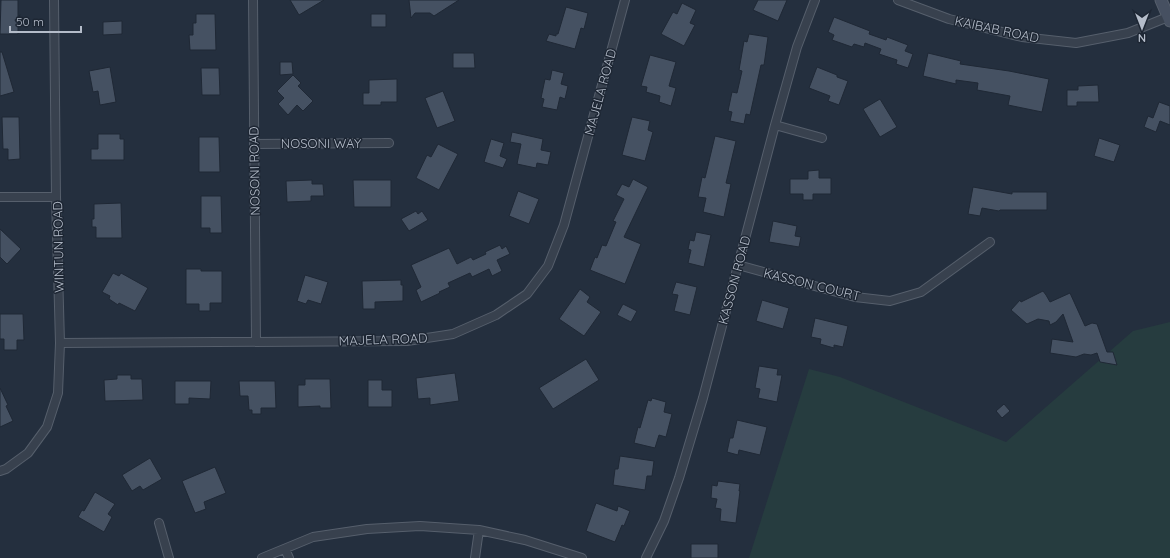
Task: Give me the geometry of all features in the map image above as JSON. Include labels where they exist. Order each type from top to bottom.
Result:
[{"type":"street","name":"WINTUN ROAD","points":[[0,471],[6,469],[28,453],[47,427],[58,393],[60,343],[56,197],[54,0]]},
{"type":"street","name":"NOSONI ROAD","points":[[252,0],[256,341]]},
{"type":"street","name":"MAJELA ROAD","points":[[60,343],[407,341],[453,334],[496,315],[527,294],[548,266],[564,225],[625,0]]},
{"type":"street","name":"KASSON ROAD","points":[[646,558],[664,520],[679,478],[703,398],[797,46],[815,0]]},
{"type":"street","name":"KAIBAB ROAD","points":[[898,0],[949,19],[1022,37],[1076,43],[1128,33],[1169,19]]},
{"type":"street","points":[[1161,0],[1169,19]]},
{"type":"street","points":[[775,125],[822,138]]},
{"type":"street","name":"NOSONI WAY","points":[[254,144],[389,142]]},
{"type":"street","points":[[0,197],[56,197]]},
{"type":"street","name":"KASSON COURT","points":[[738,265],[855,297],[890,301],[921,292],[990,242]]},
{"type":"street","points":[[159,523],[169,558]]},
{"type":"street","points":[[262,558],[313,537],[367,529],[420,526],[479,530],[525,540],[582,558]]},
{"type":"street","points":[[475,558],[479,530]]},
{"type":"street","points":[[285,549],[289,558]]},
{"type":"green space","points":[[1170,322],[1170,558],[749,558],[809,369],[840,377],[1006,442],[1133,331]]},
{"type":"building","points":[[1,0],[18,0],[18,34],[0,34]]},
{"type":"building","points":[[290,0],[324,0],[299,15]]},
{"type":"building","points":[[409,0],[459,0],[434,16],[430,13],[415,13],[411,18]]},
{"type":"building","points":[[758,0],[787,0],[778,21],[753,10]]},
{"type":"building","points":[[682,3],[696,10],[690,23],[695,25],[684,46],[661,34],[673,12],[677,14]]},
{"type":"building","points":[[566,7],[588,13],[584,29],[581,28],[575,49],[546,41],[549,34],[556,36],[556,34],[558,34]]},
{"type":"building","points":[[196,14],[215,14],[216,50],[190,50],[189,35],[193,35],[193,23],[196,23]]},
{"type":"building","points":[[371,14],[386,14],[386,27],[371,27]]},
{"type":"building","points":[[834,17],[870,31],[869,34],[886,40],[887,37],[908,45],[905,51],[913,54],[908,68],[896,64],[897,60],[879,54],[881,49],[865,43],[864,47],[854,44],[852,47],[832,40],[834,35],[828,32]]},
{"type":"building","points":[[122,21],[122,34],[103,35],[103,22]]},
{"type":"building","points":[[749,34],[768,37],[764,65],[761,65],[750,115],[746,114],[744,124],[730,121],[732,112],[728,111],[732,92],[737,93],[742,71],[739,70],[744,41],[747,42]]},
{"type":"building","points":[[0,52],[2,52],[14,92],[0,96]]},
{"type":"building","points":[[453,53],[474,53],[475,68],[453,68]]},
{"type":"building","points":[[928,53],[961,61],[960,64],[1009,71],[1049,79],[1042,112],[1008,105],[1010,96],[977,90],[978,83],[956,80],[956,84],[923,76]]},
{"type":"building","points":[[650,55],[676,62],[669,86],[676,88],[671,106],[659,102],[660,96],[646,92],[647,87],[641,86]]},
{"type":"building","points":[[280,62],[292,62],[293,74],[280,75]]},
{"type":"building","points":[[110,67],[116,102],[100,105],[98,91],[93,92],[89,71]]},
{"type":"building","points":[[817,67],[848,81],[839,105],[828,101],[830,96],[809,88]]},
{"type":"building","points":[[201,68],[219,68],[220,95],[202,95]]},
{"type":"building","points":[[552,70],[564,73],[561,84],[568,86],[565,99],[560,97],[557,110],[542,107],[544,99],[541,98],[545,79],[550,80]]},
{"type":"building","points":[[293,75],[301,83],[298,86],[313,101],[303,111],[297,105],[288,115],[278,104],[284,98],[277,91]]},
{"type":"building","points":[[397,79],[397,102],[381,102],[381,105],[363,105],[363,93],[369,93],[369,80]]},
{"type":"building","points":[[1098,85],[1099,102],[1077,102],[1077,106],[1067,106],[1067,90],[1078,90],[1078,86]]},
{"type":"building","points":[[443,91],[455,121],[437,128],[425,98]]},
{"type":"building","points":[[880,99],[897,127],[880,137],[863,109]]},
{"type":"building","points":[[1159,102],[1170,106],[1170,125],[1160,121],[1156,132],[1144,127],[1148,116],[1153,118]]},
{"type":"building","points":[[2,117],[19,117],[20,159],[8,160],[8,149],[3,149]]},
{"type":"building","points":[[632,117],[650,121],[648,130],[653,132],[645,161],[622,155]]},
{"type":"building","points":[[512,132],[543,139],[541,150],[551,152],[548,165],[537,163],[536,168],[517,164],[521,144],[510,142]]},
{"type":"building","points":[[98,134],[120,134],[120,139],[124,139],[124,160],[91,160],[91,149],[98,149]]},
{"type":"building","points":[[715,136],[736,141],[726,183],[731,184],[724,217],[703,212],[706,198],[698,197],[702,177],[705,178]]},
{"type":"building","points":[[199,137],[219,137],[220,172],[199,172]]},
{"type":"building","points":[[1099,138],[1120,145],[1114,162],[1094,156]]},
{"type":"building","points":[[491,139],[504,143],[500,156],[507,159],[503,168],[484,162]]},
{"type":"building","points":[[438,144],[458,154],[439,190],[416,178],[427,155],[431,157]]},
{"type":"building","points":[[819,170],[819,178],[831,178],[831,194],[813,194],[813,200],[803,200],[803,194],[790,194],[790,179],[808,179],[808,171]]},
{"type":"building","points":[[633,179],[648,187],[624,237],[641,244],[625,284],[590,270],[602,245],[606,246],[616,222],[613,221],[624,199],[616,195],[622,184],[629,187]]},
{"type":"building","points":[[312,180],[312,184],[323,184],[324,196],[311,196],[311,201],[287,202],[286,181]]},
{"type":"building","points":[[353,180],[391,180],[391,207],[354,207]]},
{"type":"building","points":[[973,187],[1012,194],[1012,192],[1047,192],[1047,210],[999,211],[982,208],[980,216],[968,214]]},
{"type":"building","points":[[518,191],[539,199],[529,224],[509,216]]},
{"type":"building","points":[[201,196],[221,196],[222,233],[210,233],[210,228],[201,228]]},
{"type":"building","points":[[121,203],[122,238],[96,238],[96,227],[92,227],[92,219],[94,219],[94,204]]},
{"type":"building","points":[[416,211],[418,214],[422,211],[428,220],[409,231],[401,219]]},
{"type":"building","points":[[773,221],[797,226],[795,236],[801,237],[799,247],[769,242]]},
{"type":"building","points":[[0,229],[21,249],[7,264],[0,257]]},
{"type":"building","points":[[696,232],[711,235],[704,267],[688,263],[691,250],[688,249],[690,240],[694,241]]},
{"type":"building","points":[[500,245],[502,249],[506,246],[510,254],[497,260],[502,271],[492,276],[489,269],[472,277],[470,273],[448,283],[450,287],[421,302],[416,290],[421,287],[411,265],[449,248],[457,264],[471,257],[473,260]]},
{"type":"building","points":[[186,269],[222,271],[222,303],[210,303],[210,311],[199,311],[199,304],[186,304]]},
{"type":"building","points":[[113,273],[119,276],[121,273],[148,288],[135,311],[119,303],[118,305],[109,299],[110,296],[102,292]]},
{"type":"building","points":[[305,275],[328,282],[321,304],[308,300],[306,304],[297,301]]},
{"type":"building","points":[[401,280],[401,285],[403,285],[403,301],[375,302],[375,309],[363,309],[362,281]]},
{"type":"building","points":[[676,282],[697,287],[690,315],[674,311],[678,295],[672,294]]},
{"type":"building","points":[[580,289],[590,297],[587,302],[601,312],[584,336],[559,319]]},
{"type":"building","points":[[1043,291],[1050,302],[1070,293],[1085,326],[1092,323],[1097,324],[1107,352],[1113,352],[1117,365],[1100,362],[1097,353],[1091,355],[1084,354],[1076,357],[1050,353],[1052,339],[1073,342],[1063,314],[1056,322],[1050,325],[1049,321],[1038,319],[1027,324],[1011,310],[1020,300],[1021,302]]},
{"type":"building","points":[[762,300],[789,308],[783,329],[756,321]]},
{"type":"building","points":[[623,304],[637,311],[631,322],[617,315]]},
{"type":"building","points":[[0,314],[23,314],[24,340],[17,340],[17,350],[4,350],[4,339],[0,339]]},
{"type":"building","points":[[815,318],[848,326],[843,347],[834,345],[834,348],[820,344],[821,339],[811,337]]},
{"type":"building","points":[[586,359],[599,380],[553,409],[539,388]]},
{"type":"building","points":[[759,366],[778,369],[777,375],[782,375],[777,402],[758,398],[760,389],[755,388]]},
{"type":"building","points":[[455,373],[459,401],[430,405],[430,398],[418,399],[416,378]]},
{"type":"building","points":[[117,375],[131,375],[131,379],[142,379],[143,400],[105,401],[104,380],[117,379]]},
{"type":"building","points":[[305,379],[330,379],[331,408],[320,408],[320,406],[298,407],[298,385],[305,385]]},
{"type":"building","points":[[368,380],[382,380],[382,390],[392,390],[392,407],[368,407]]},
{"type":"building","points":[[175,381],[211,381],[210,399],[189,398],[189,404],[175,404]]},
{"type":"building","points":[[239,381],[275,381],[276,408],[261,408],[261,414],[252,414],[252,410],[249,410],[248,396],[240,396]]},
{"type":"building","points":[[0,388],[8,405],[6,406],[13,421],[0,427]]},
{"type":"building","points":[[652,398],[666,402],[664,412],[672,414],[666,437],[659,435],[655,448],[634,443],[648,400],[651,401]]},
{"type":"building","points":[[1004,404],[1010,411],[1002,418],[996,411]]},
{"type":"building","points":[[737,420],[767,427],[760,455],[739,450],[738,455],[727,452],[730,438],[733,438]]},
{"type":"building","points":[[620,456],[654,461],[652,476],[647,476],[645,490],[613,485],[615,469],[618,469]]},
{"type":"building","points":[[150,458],[162,479],[143,490],[140,486],[132,491],[122,475]]},
{"type":"building","points":[[215,467],[226,493],[204,502],[206,509],[195,513],[182,481]]},
{"type":"building","points":[[718,481],[740,484],[736,523],[720,521],[721,509],[715,508],[717,499],[711,498],[712,485],[717,486]]},
{"type":"building","points":[[95,492],[115,504],[108,514],[112,517],[104,532],[78,517],[82,510],[84,511]]},
{"type":"building","points":[[596,503],[617,511],[618,506],[630,511],[615,542],[586,531]]},
{"type":"building","points":[[691,544],[718,544],[718,558],[691,558]]}]
